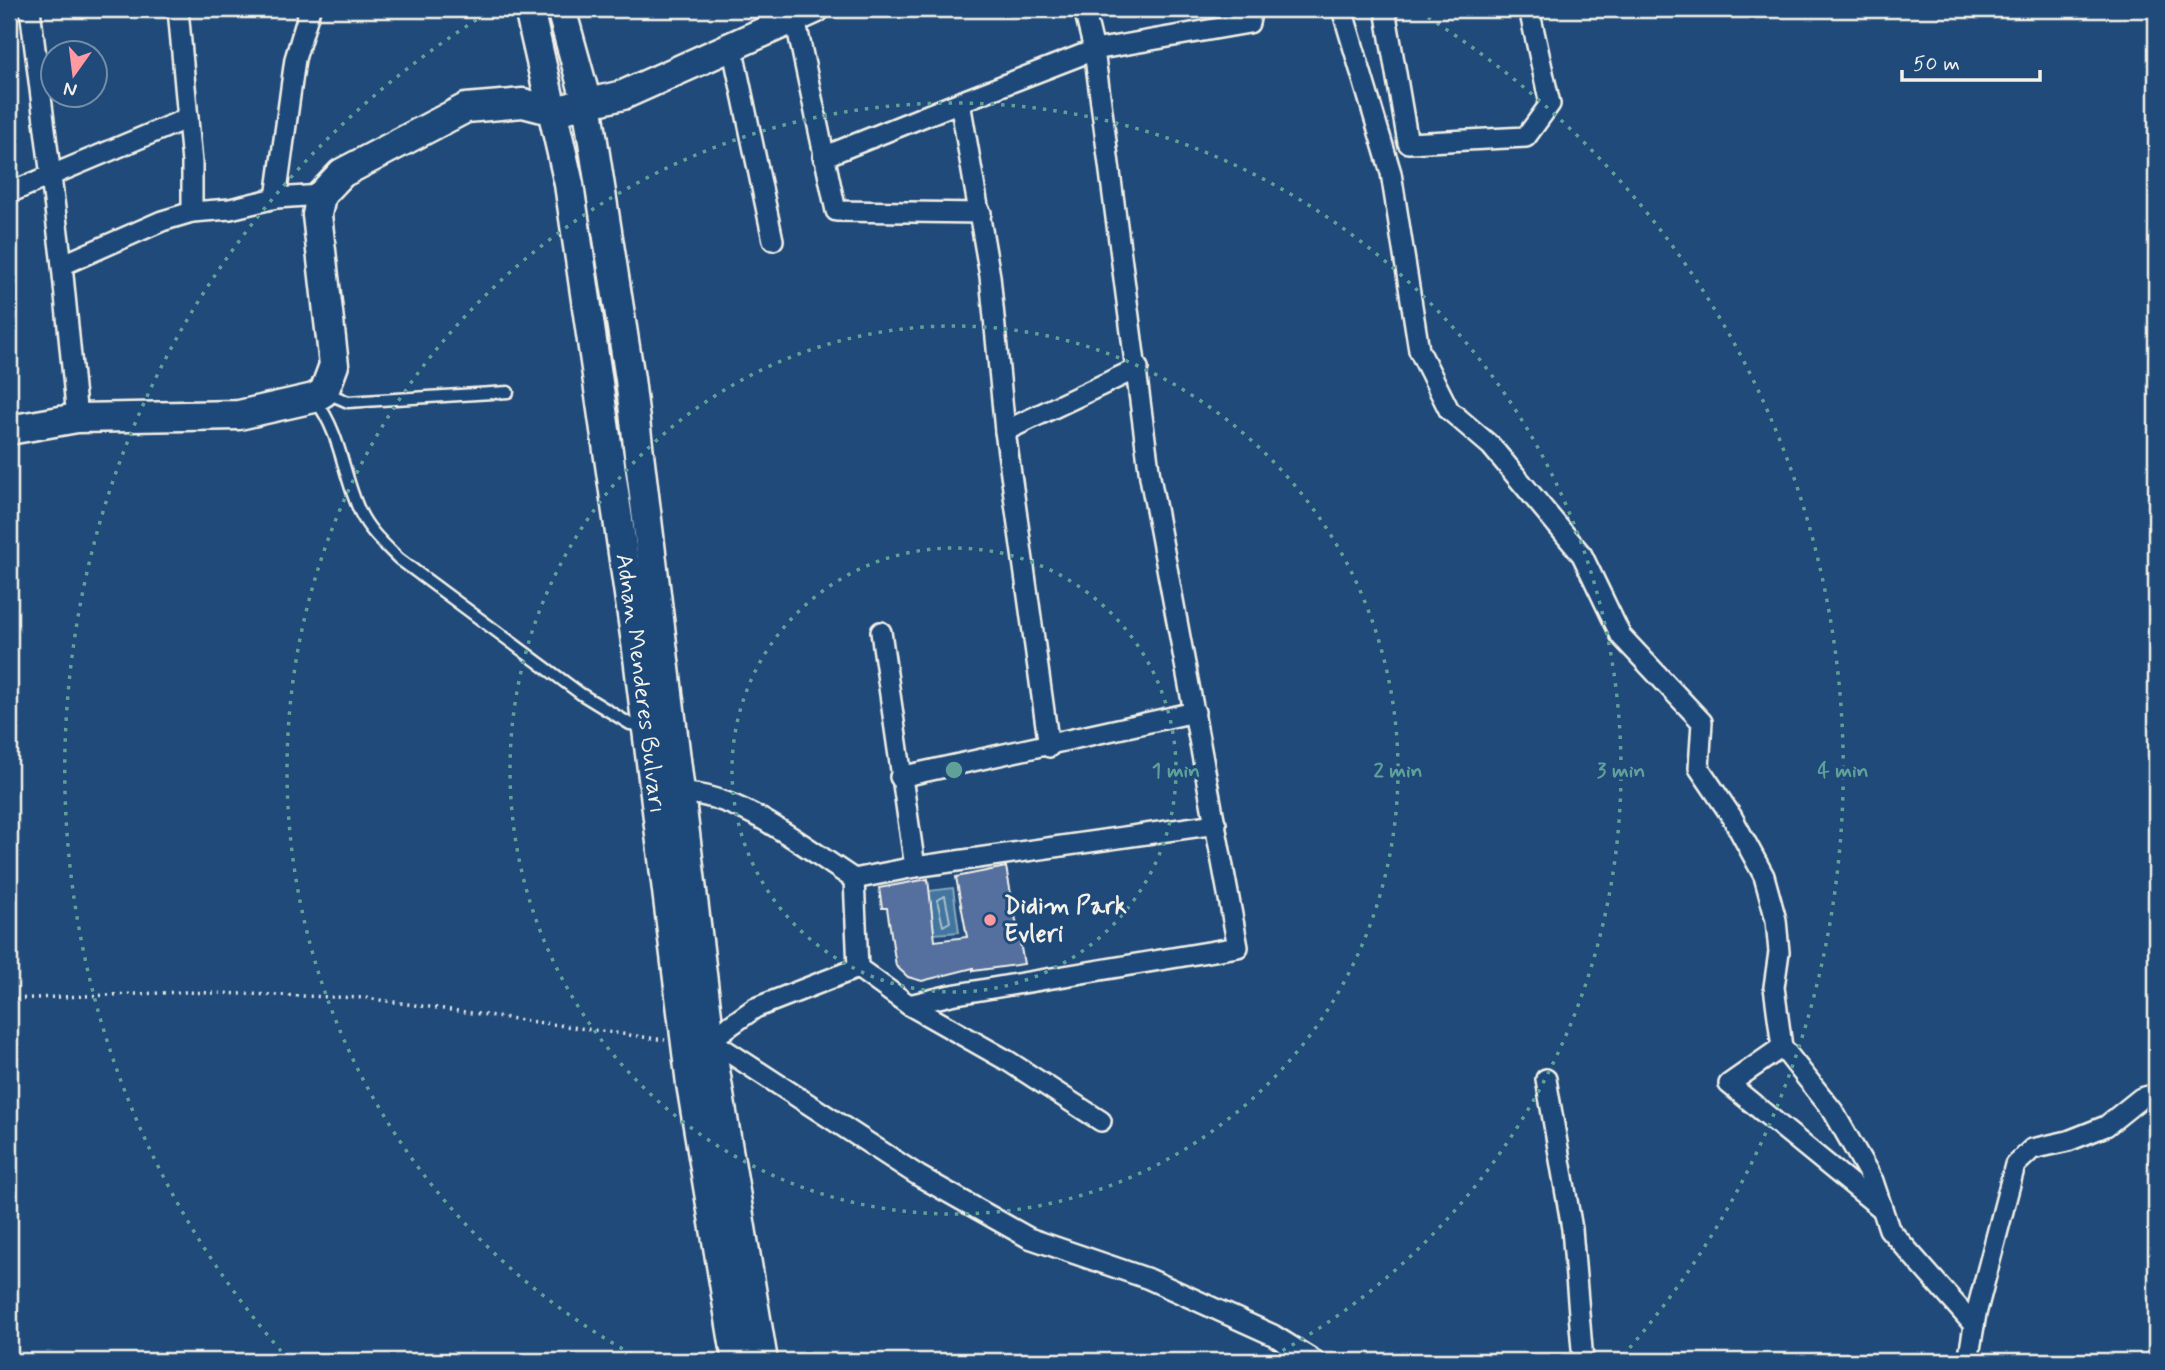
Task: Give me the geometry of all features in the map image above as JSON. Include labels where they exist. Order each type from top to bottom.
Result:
[{"type":"main road","name":"Adnan Menderes Bulvarı","points":[[529,9],[554,111],[571,197],[647,726],[698,1042],[737,1361]]},
{"type":"main road","name":"Adnan Menderes Bulvarı","points":[[561,9],[587,103],[631,379],[681,793],[698,1042],[763,1361]]},
{"type":"main road","points":[[9,429],[77,418],[239,415],[319,395],[334,366],[317,215],[321,195],[342,173],[466,108],[523,103],[554,111],[623,95],[805,13]]},
{"type":"street","points":[[30,9],[62,265],[77,418]]},
{"type":"street","points":[[178,9],[188,118],[192,212]]},
{"type":"street","points":[[276,198],[295,59],[310,9]]},
{"type":"street","points":[[909,1005],[951,995],[1238,947],[1150,477],[1138,368],[1094,50],[1084,9]]},
{"type":"street","points":[[823,157],[1094,50],[1249,23],[1252,9]]},
{"type":"street","points":[[1342,9],[1391,173],[1419,350],[1449,410],[1491,446],[1582,555],[1621,636],[1702,722],[1699,768],[1732,817],[1764,876],[1776,920],[1779,952],[1774,987],[1782,1047],[1833,1111],[1873,1181],[1889,1229],[1974,1325]]},
{"type":"street","points":[[1385,9],[1397,95],[1408,143],[1526,137],[1550,104],[1529,9]]},
{"type":"street","points":[[805,13],[823,157],[836,211],[981,213]]},
{"type":"street","points":[[732,46],[773,240]]},
{"type":"street","points":[[1370,104],[1397,95]]},
{"type":"street","points":[[960,102],[990,276],[1005,431],[1049,747]]},
{"type":"street","points":[[9,193],[188,118]]},
{"type":"street","points":[[62,265],[162,221],[192,212],[230,209],[276,198],[321,195]]},
{"type":"street","points":[[1005,431],[1138,368]]},
{"type":"street","points":[[881,632],[915,867]]},
{"type":"street","points":[[900,777],[1049,747],[1195,712]]},
{"type":"street","points":[[681,793],[710,795],[734,805],[855,878],[1216,824]]},
{"type":"street","points":[[855,878],[858,968]]},
{"type":"street","points":[[858,968],[755,1008],[698,1042],[919,1176],[1029,1238],[1149,1279],[1273,1335],[1309,1360]]},
{"type":"street","points":[[858,968],[909,1005],[1008,1061],[1101,1121]]},
{"type":"street","points":[[1782,1047],[1729,1084],[1883,1210]]},
{"type":"street","points":[[1546,1079],[1572,1229],[1583,1361]]},
{"type":"street","points":[[1968,1361],[1974,1325],[2015,1165],[2032,1149],[2068,1141],[2106,1126],[2141,1098],[2156,1094]]},
{"type":"lane","points":[[319,395],[348,402],[508,392]]},
{"type":"lane","points":[[319,395],[360,513],[374,533],[399,559],[609,713],[630,724],[647,726]]},
{"type":"path","points":[[9,999],[185,992],[365,998],[698,1042]]},
{"type":"water","points":[[953,888],[959,932],[934,934],[929,891]]},
{"type":"building","points":[[1006,867],[1024,964],[973,971],[973,968],[922,981],[908,977],[896,966],[887,908],[882,908],[879,888],[928,879],[935,941],[967,937],[956,877]]},
{"type":"place","name":"Didim Park Evleri","points":[[990,920]]}]
